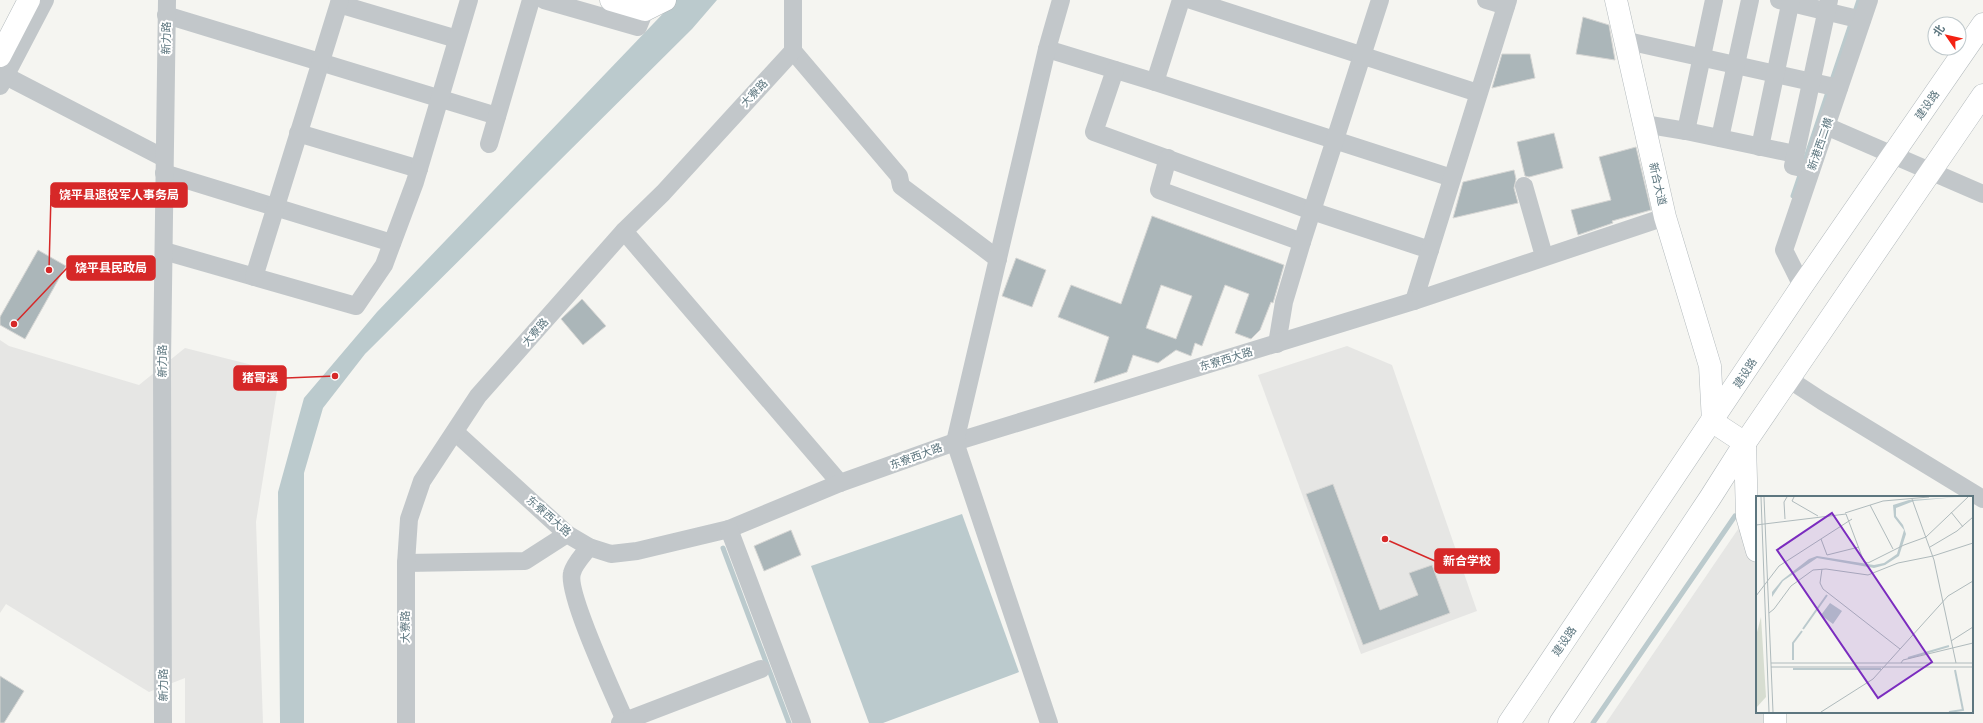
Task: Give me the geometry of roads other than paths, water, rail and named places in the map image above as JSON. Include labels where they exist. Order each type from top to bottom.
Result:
[{"type":"main road","points":[[0,27],[14,0]]},
{"type":"main road","points":[[1,73],[29,0]]},
{"type":"main road","points":[[611,0],[645,10],[665,0]]},
{"type":"main road","name":"新合大道","points":[[1616,0],[1623,40],[1666,217],[1710,366],[1712,422]]},
{"type":"main road","name":"建设路","points":[[1509,723],[1802,286],[1983,24]]},
{"type":"main road","points":[[1560,723],[1745,443],[1790,380],[1983,95]]},
{"type":"main road","points":[[1712,422],[1745,443]]},
{"type":"main road","points":[[1745,443],[1747,516],[1756,548]]},
{"type":"street","points":[[45,0],[1,73],[164,165],[276,207],[392,243]]},
{"type":"street","points":[[164,251],[356,306],[384,265],[419,169],[469,0]]},
{"type":"street","points":[[489,144],[531,0]]},
{"type":"street","points":[[544,0],[638,27],[645,10]]},
{"type":"street","points":[[793,0],[793,51],[899,176],[901,186],[998,259]]},
{"type":"street","points":[[1049,723],[955,442],[1047,49],[1061,0]]},
{"type":"street","points":[[1155,82],[1181,0]]},
{"type":"street","points":[[1191,0],[1478,93]]},
{"type":"street","points":[[1278,344],[1284,302],[1380,0]]},
{"type":"street","points":[[1414,301],[1507,3],[1486,0]]},
{"type":"street","points":[[1686,131],[1714,0]]},
{"type":"street","points":[[1720,138],[1750,0]]},
{"type":"street","name":"新港西二横","points":[[1802,286],[1784,250],[1803,165],[1826,126],[1827,85],[1855,19],[1869,0]]},
{"type":"street","points":[[1760,147],[1776,73],[1787,1],[1828,6],[1855,19]]},
{"type":"street","points":[[254,277],[319,62],[339,2],[457,39]]},
{"type":"street","points":[[1644,124],[1686,131],[1760,147],[1803,165],[1827,85],[1828,6]]},
{"type":"street","points":[[167,8],[319,62],[497,116]]},
{"type":"street","name":"新力路","points":[[163,723],[164,165],[167,8]]},
{"type":"street","points":[[1623,40],[1702,56],[1827,85]]},
{"type":"street","points":[[1047,49],[1155,82],[1452,178]]},
{"type":"street","name":"大寮路","points":[[406,723],[406,563],[409,519],[422,481],[478,396],[624,231],[663,193],[793,51]]},
{"type":"street","points":[[1116,70],[1094,132],[1312,211],[1430,250]]},
{"type":"street","points":[[1826,126],[1894,154],[1983,194]]},
{"type":"street","points":[[298,133],[419,169]]},
{"type":"street","points":[[1168,158],[1159,190],[1302,242]]},
{"type":"street","points":[[1524,186],[1544,256]]},
{"type":"street","name":"东寮西大路","points":[[455,432],[567,534],[589,547],[611,554],[637,551],[729,529],[840,483],[955,442],[1414,301],[1544,256],[1666,217]]},
{"type":"street","points":[[624,231],[840,483]]},
{"type":"street","points":[[1790,380],[1983,499]]},
{"type":"street","points":[[729,529],[802,723]]},
{"type":"street","points":[[406,563],[525,561],[567,534]]},
{"type":"street","points":[[589,547],[572,572],[572,586],[591,640],[624,722],[761,669]]},
{"type":"waterway","points":[[1793,196],[1859,0]]},
{"type":"waterway","points":[[1593,723],[1735,516]]},
{"type":"waterway","points":[[723,548],[789,723]]},
{"type":"place","name":"饶平县退役军人事务局","points":[[49,270]]},
{"type":"place","name":"饶平县民政局","points":[[14,324]]},
{"type":"place","name":"猪哥溪","points":[[335,376]]},
{"type":"place","name":"新合学校","points":[[1385,539]]}]
